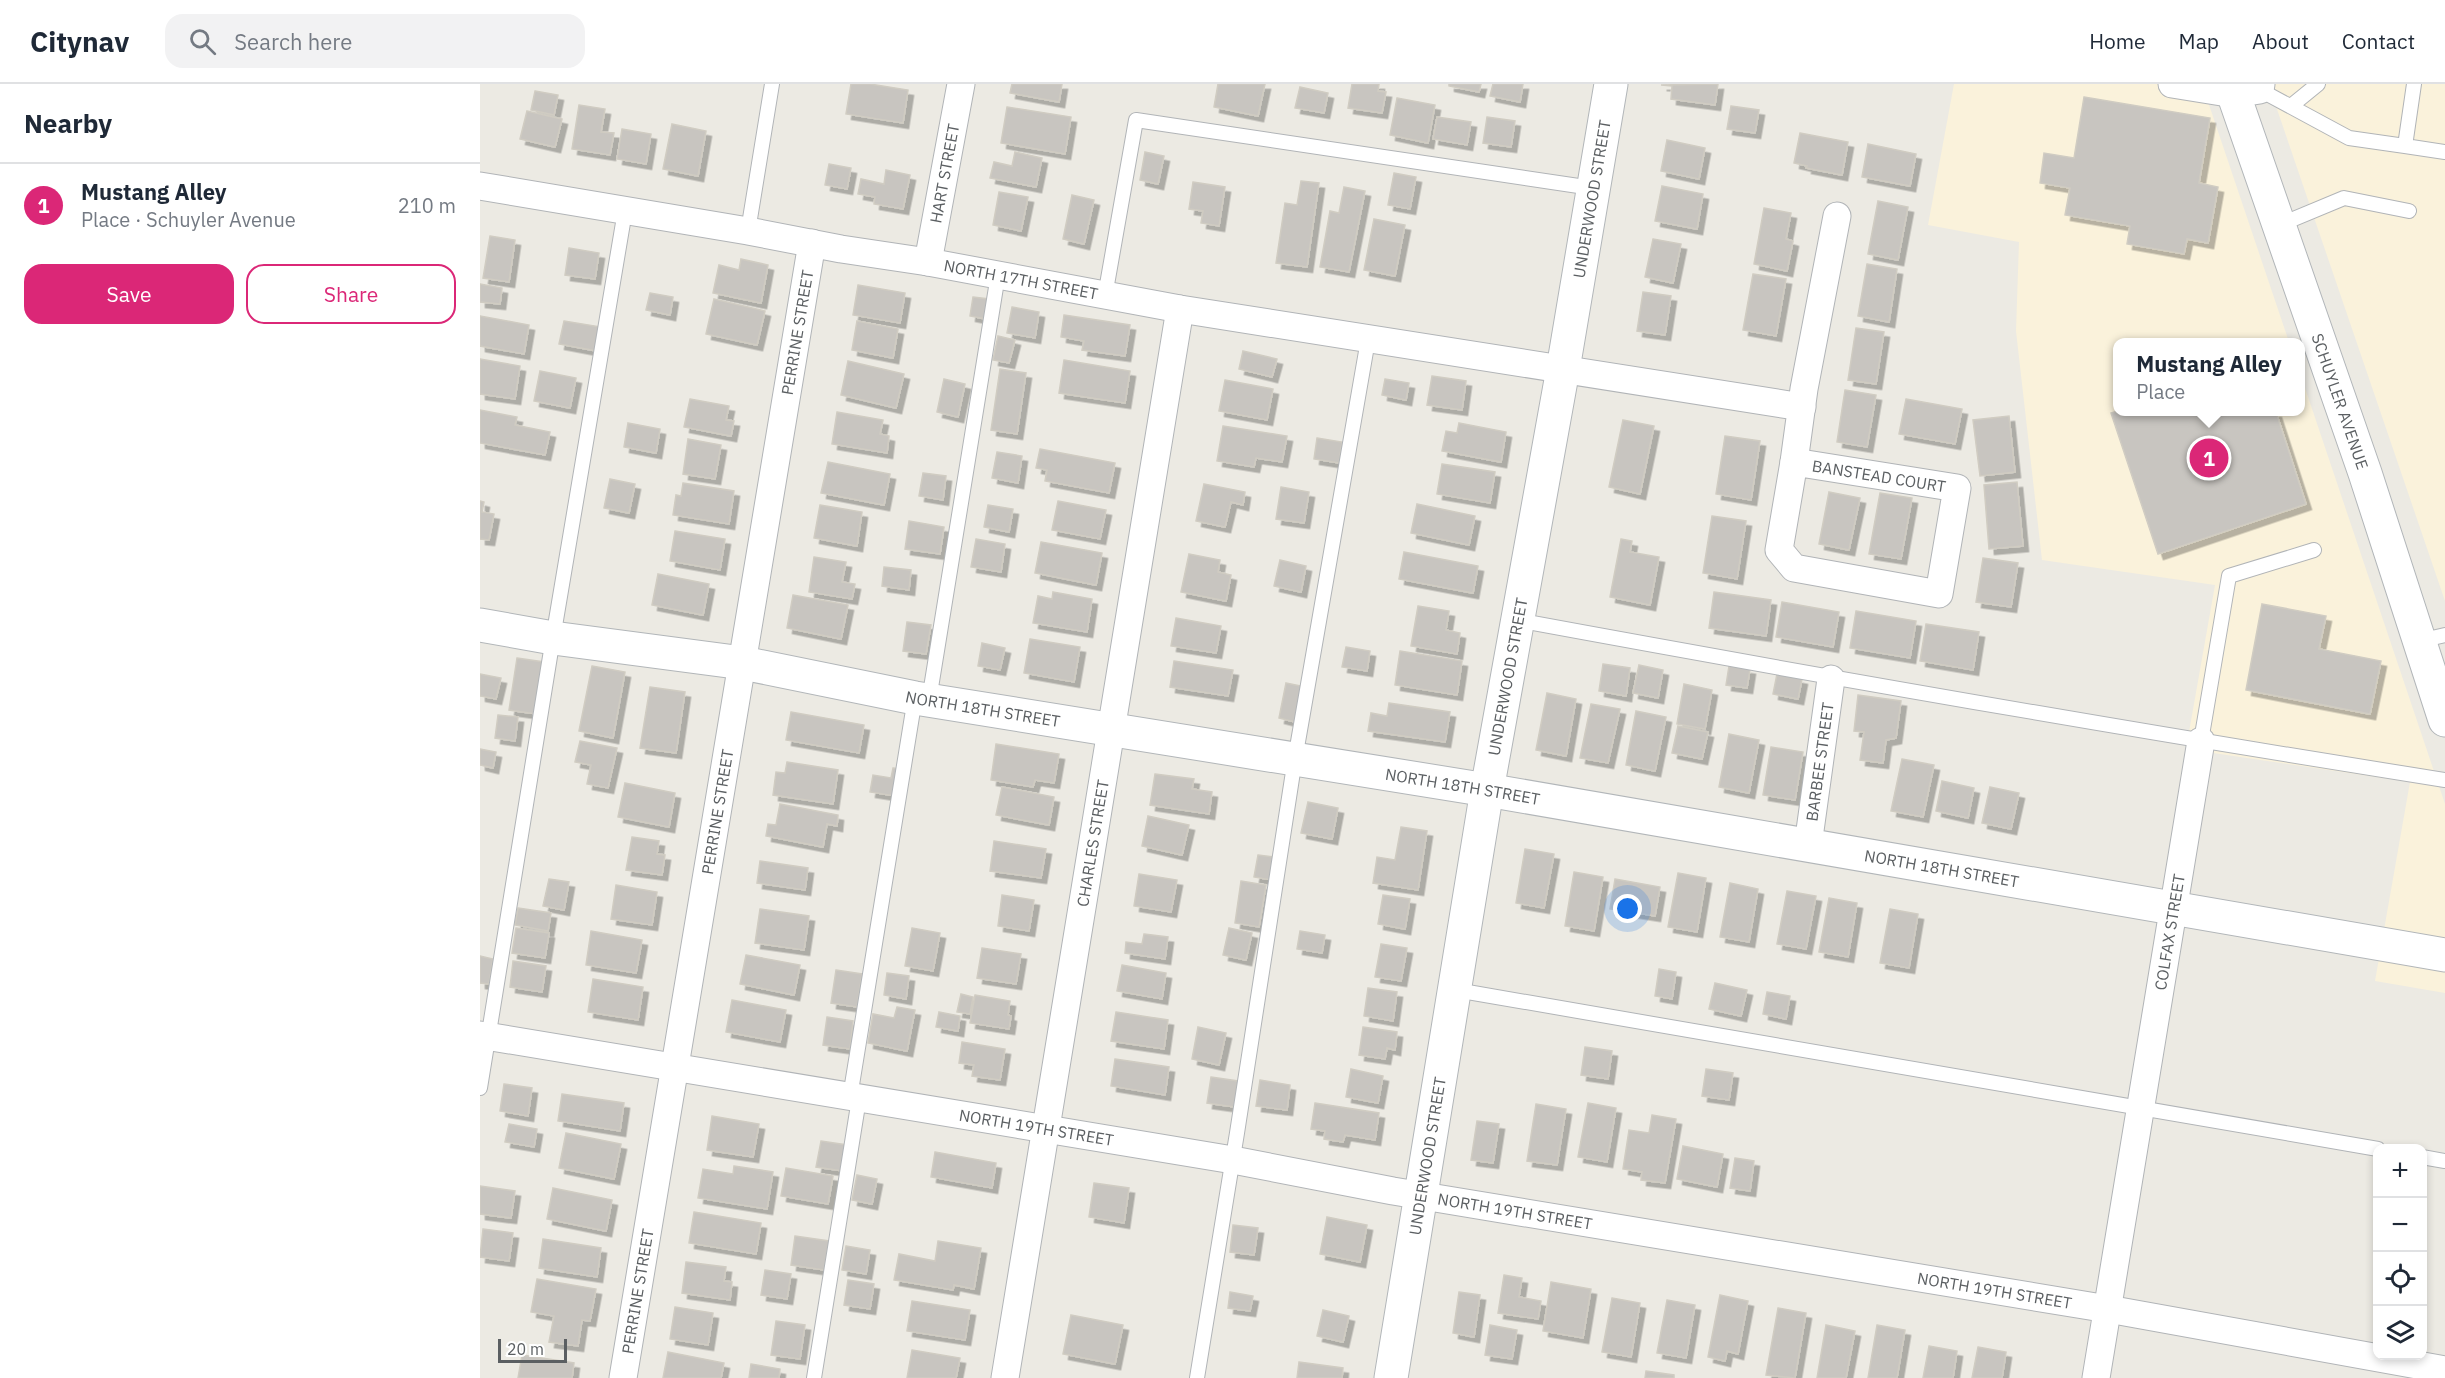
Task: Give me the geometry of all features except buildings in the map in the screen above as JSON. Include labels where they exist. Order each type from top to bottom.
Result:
[{"type":"street","name":"HART STREET","points":[[928,262],[960,84]]},
{"type":"street","name":"UNDERWOOD STREET","points":[[1391,1378],[1487,790],[1563,369],[1611,84]]},
{"type":"street","points":[[2172,84],[2246,88]]},
{"type":"street","name":"SCHUYLER AVENUE","points":[[2246,88],[2279,225],[2365,473],[2432,638],[2445,720]]},
{"type":"street","name":"NORTH 17TH STREET","points":[[480,186],[928,262],[1180,309],[1802,407]]},
{"type":"street","name":"BANSTEAD COURT","points":[[1794,462],[1957,488],[1939,594],[1794,568],[1779,549],[1802,407],[1837,216]]},
{"type":"street","name":"PERRINE STREET","points":[[623,1378],[812,243]]},
{"type":"street","name":"CHARLES STREET","points":[[1005,1378],[1180,309]]},
{"type":"street","name":"NORTH 18TH STREET","points":[[480,625],[553,638],[743,663],[922,699],[1487,790],[2445,955]]},
{"type":"street","name":"BARBEE STREET","points":[[1808,845],[1831,679]]},
{"type":"street","name":"COLFAX STREET","points":[[2096,1378],[2201,741]]},
{"type":"street","name":"NORTH 19TH STREET","points":[[485,1036],[1047,1128],[1421,1195],[2108,1309],[2445,1370]]},
{"type":"lane","points":[[748,231],[772,84]]},
{"type":"lane","points":[[2291,106],[2318,84]]},
{"type":"lane","points":[[2405,146],[2414,84]]},
{"type":"lane","points":[[2246,88],[2291,106],[2349,138],[2445,152]]},
{"type":"lane","points":[[1105,296],[1136,120],[1592,188]]},
{"type":"lane","points":[[2279,225],[2344,198],[2409,212]]},
{"type":"lane","points":[[480,1088],[485,1036],[625,211]]},
{"type":"lane","points":[[814,1378],[854,1098],[998,275]]},
{"type":"lane","points":[[1197,1378],[1233,1160],[1294,759],[1368,340]]},
{"type":"lane","name":"COLFAX STREET","points":[[2201,741],[2229,576],[2314,550]]},
{"type":"lane","points":[[1516,620],[1831,679],[2445,780]]},
{"type":"lane","points":[[1456,990],[2373,1148]]},
{"type":"lane","points":[[2427,1158],[2445,1161]]},
{"type":"shaded area","points":[[1954,84],[2202,84],[2288,338],[2113,338],[2113,416],[2305,416],[2305,388],[2445,804],[2445,993],[2375,981],[2410,782],[2186,749],[2215,585],[2042,560],[2016,331],[2019,242],[1928,225]]},
{"type":"shaded area","points":[[2268,84],[2445,84],[2445,601],[2279,115]]},
{"type":"place","name":"Mustang Alley","points":[[2209,458]]}]
